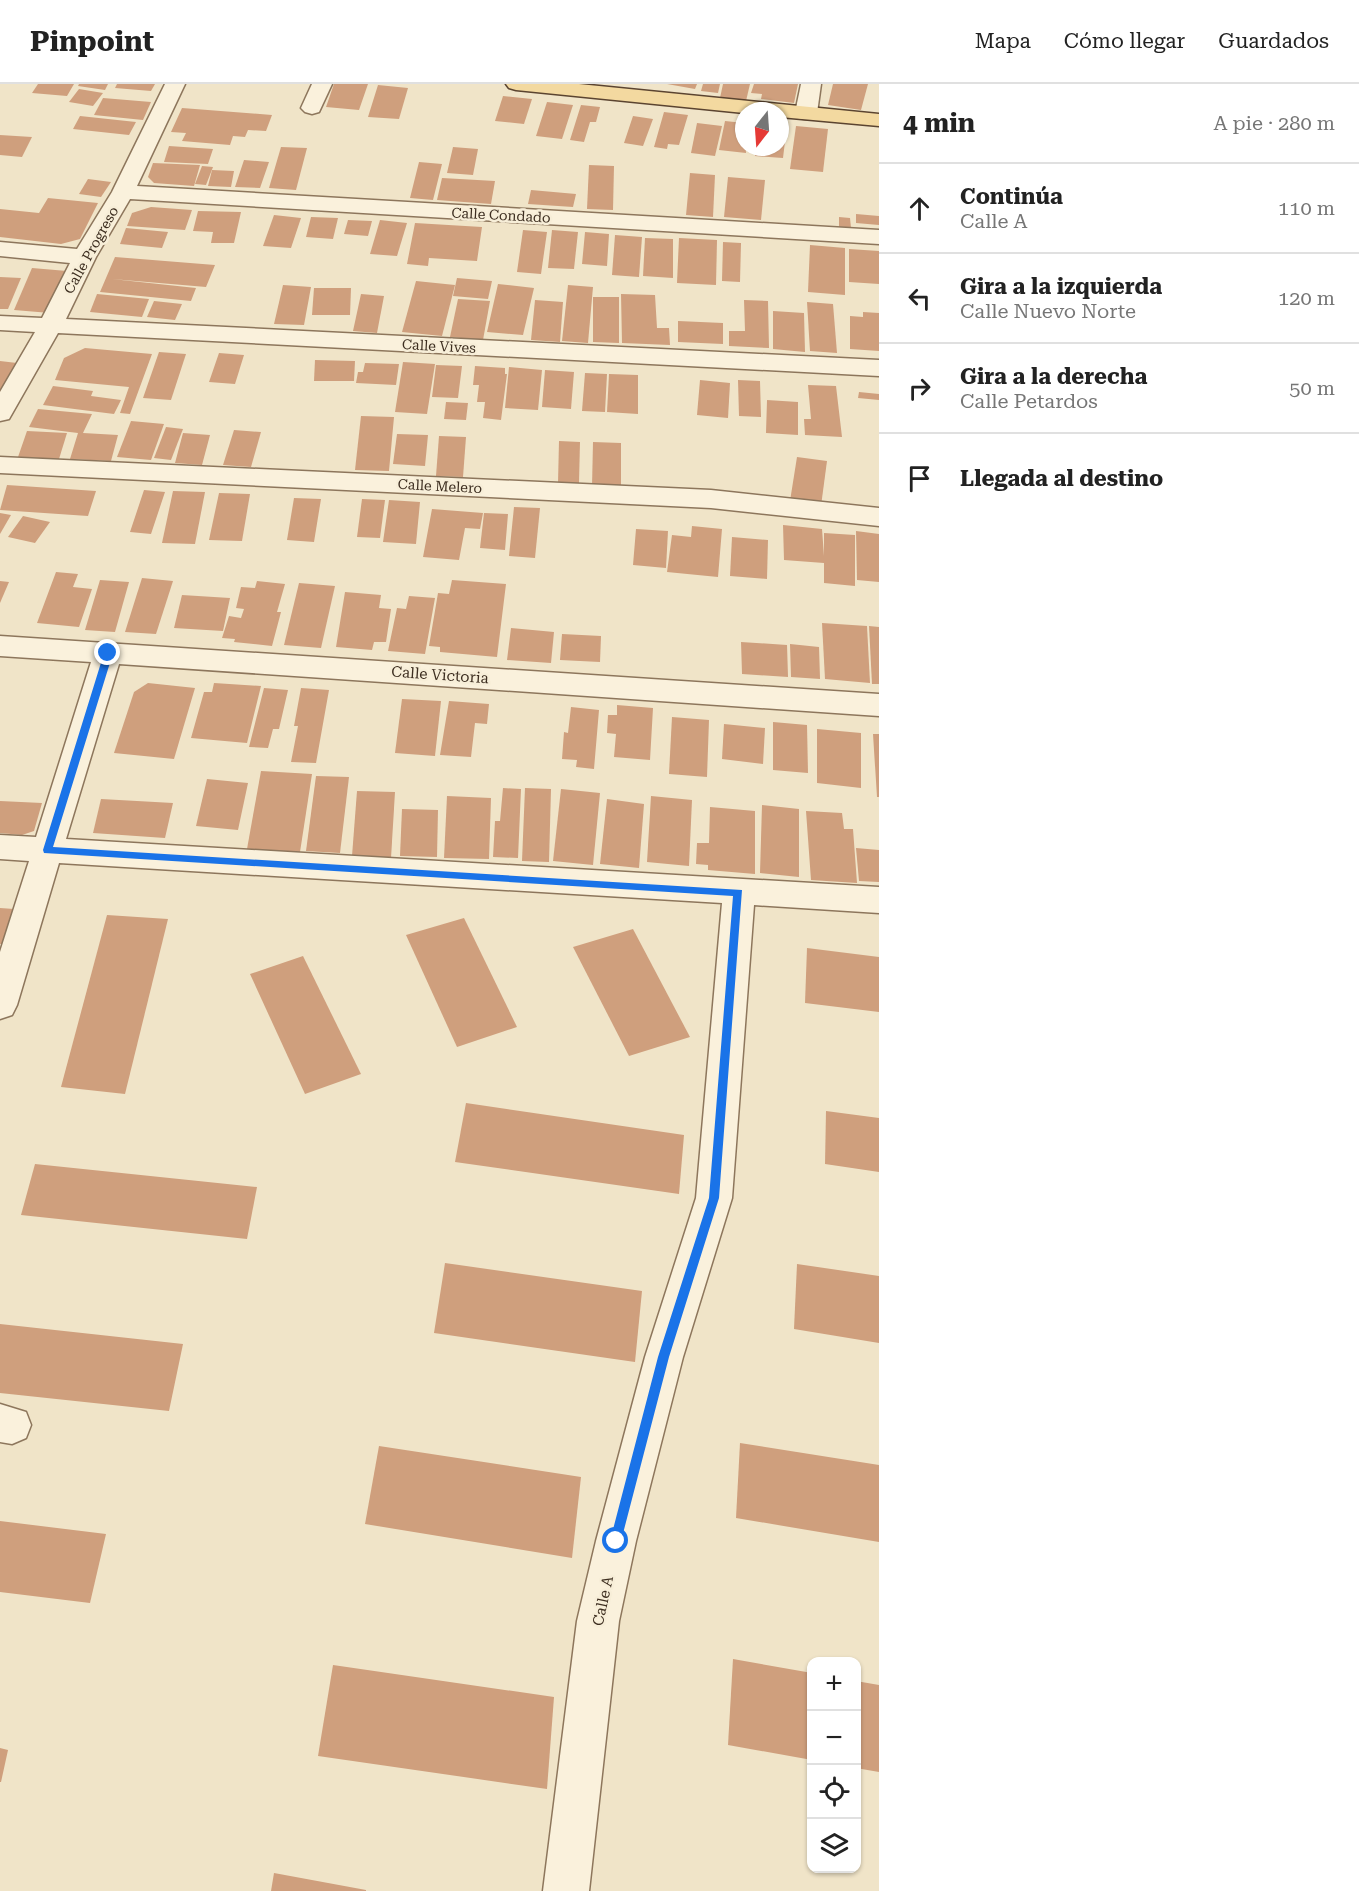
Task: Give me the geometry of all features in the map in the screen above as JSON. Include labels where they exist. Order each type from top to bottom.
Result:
[{"type":"main road","points":[[516,84],[634,90],[806,113],[879,120]]},
{"type":"street","name":"Calle Progreso","points":[[0,413],[50,327],[84,257],[123,192],[175,84]]},
{"type":"street","points":[[312,108],[322,84]]},
{"type":"street","points":[[806,113],[811,84]]},
{"type":"street","name":"Calle Condado","points":[[123,192],[879,237]]},
{"type":"street","points":[[0,249],[84,257]]},
{"type":"street","name":"Calle Vives","points":[[0,323],[879,368]]},
{"type":"street","name":"Calle Melero","points":[[0,465],[711,499],[879,517]]},
{"type":"street","name":"Calle Victoria","points":[[0,646],[879,705]]},
{"type":"street","points":[[0,1005],[108,653]]},
{"type":"street","points":[[0,847],[879,900]]},
{"type":"street","name":"Calle A","points":[[566,1891],[598,1621],[616,1541],[664,1357],[714,1198],[738,892]]},
{"type":"building","points":[[38,84],[74,84],[67,96],[32,93]]},
{"type":"building","points":[[79,84],[108,84],[105,90],[78,86]]},
{"type":"building","points":[[117,84],[155,84],[151,91],[115,88]]},
{"type":"building","points":[[334,84],[368,84],[359,110],[326,107]]},
{"type":"building","points":[[667,84],[697,84],[695,89]]},
{"type":"building","points":[[703,84],[720,84],[718,93],[701,91]]},
{"type":"building","points":[[723,84],[750,84],[746,101],[720,98]]},
{"type":"building","points":[[754,84],[798,84],[794,103],[761,99],[762,94],[751,93]]},
{"type":"building","points":[[833,84],[868,84],[861,110],[828,105]]},
{"type":"building","points":[[378,85],[408,88],[399,119],[368,117]]},
{"type":"building","points":[[79,89],[103,93],[93,106],[69,102]]},
{"type":"building","points":[[503,96],[532,99],[524,124],[495,121]]},
{"type":"building","points":[[103,98],[151,102],[143,120],[94,115]]},
{"type":"building","points":[[547,102],[573,105],[562,139],[536,136]]},
{"type":"building","points":[[581,105],[600,107],[596,122],[590,122],[584,142],[570,140]]},
{"type":"building","points":[[182,108],[272,115],[266,131],[248,130],[245,137],[233,136],[230,145],[182,141],[186,133],[171,132]]},
{"type":"building","points":[[664,112],[688,115],[679,145],[668,144],[667,149],[654,147]]},
{"type":"building","points":[[80,116],[136,122],[129,135],[73,129]]},
{"type":"building","points":[[633,116],[653,119],[643,146],[624,143]]},
{"type":"building","points":[[725,121],[735,122],[735,152],[719,150]]},
{"type":"building","points":[[697,123],[722,126],[715,156],[691,153]]},
{"type":"building","points":[[796,126],[828,129],[823,172],[790,169]]},
{"type":"building","points":[[0,135],[32,137],[22,157],[0,155]]},
{"type":"building","points":[[169,146],[213,149],[208,164],[164,162]]},
{"type":"building","points":[[281,147],[307,148],[296,190],[269,188]]},
{"type":"building","points":[[453,147],[478,149],[473,175],[447,173]]},
{"type":"building","points":[[755,156],[783,156],[783,158]]},
{"type":"building","points":[[244,160],[269,162],[260,188],[235,187]]},
{"type":"building","points":[[419,162],[442,164],[433,200],[410,198]]},
{"type":"building","points":[[153,163],[200,165],[194,186],[154,183],[148,177]]},
{"type":"building","points":[[589,165],[614,166],[613,210],[587,209]]},
{"type":"building","points":[[202,166],[213,167],[206,185],[195,184]]},
{"type":"building","points":[[212,170],[234,171],[231,187],[208,186]]},
{"type":"building","points":[[690,173],[715,175],[713,217],[686,215]]},
{"type":"building","points":[[728,177],[765,180],[761,220],[724,217]]},
{"type":"building","points":[[442,178],[495,181],[491,204],[437,200]]},
{"type":"building","points":[[88,179],[111,182],[101,197],[79,194]]},
{"type":"building","points":[[531,190],[576,194],[573,207],[528,204]]},
{"type":"building","points":[[48,198],[98,203],[80,239],[61,244],[0,237],[0,209],[39,213]]},
{"type":"building","points":[[151,207],[192,210],[185,230],[127,226],[132,213]]},
{"type":"building","points":[[198,211],[241,212],[234,243],[211,243],[213,232],[193,231]]},
{"type":"building","points":[[856,214],[879,216],[879,225],[856,223]]},
{"type":"building","points":[[274,215],[301,218],[291,248],[263,246]]},
{"type":"building","points":[[311,217],[338,218],[333,239],[306,237]]},
{"type":"building","points":[[839,217],[850,218],[851,228],[839,227]]},
{"type":"building","points":[[348,220],[372,221],[368,236],[344,234]]},
{"type":"building","points":[[380,220],[407,223],[397,256],[370,254]]},
{"type":"building","points":[[415,223],[482,227],[477,261],[429,258],[428,266],[407,264]]},
{"type":"building","points":[[126,228],[168,232],[162,248],[120,244]]},
{"type":"building","points":[[523,230],[547,232],[541,274],[517,272]]},
{"type":"building","points":[[552,230],[578,232],[574,269],[548,268]]},
{"type":"building","points":[[585,232],[609,234],[607,266],[582,264]]},
{"type":"building","points":[[615,235],[642,237],[639,277],[612,275]]},
{"type":"building","points":[[645,238],[673,239],[673,278],[643,276]]},
{"type":"building","points":[[679,238],[717,240],[716,285],[677,283]]},
{"type":"building","points":[[723,242],[741,243],[740,282],[722,281]]},
{"type":"building","points":[[810,245],[845,248],[845,295],[808,292]]},
{"type":"building","points":[[849,249],[879,251],[879,284],[849,282]]},
{"type":"building","points":[[115,257],[215,265],[206,287],[112,279],[196,288],[191,301],[100,292]]},
{"type":"building","points":[[32,268],[67,271],[50,313],[14,310]]},
{"type":"building","points":[[0,277],[21,278],[8,309],[0,309]]},
{"type":"building","points":[[457,278],[492,281],[488,299],[453,296]]},
{"type":"building","points":[[416,281],[455,285],[442,336],[402,332]]},
{"type":"building","points":[[498,284],[534,288],[523,335],[487,332]]},
{"type":"building","points":[[283,285],[311,287],[304,325],[274,324]]},
{"type":"building","points":[[568,285],[593,287],[588,343],[562,341]]},
{"type":"building","points":[[314,288],[351,288],[350,315],[312,315]]},
{"type":"building","points":[[97,294],[149,299],[142,317],[90,312]]},
{"type":"building","points":[[361,294],[384,296],[377,333],[353,331]]},
{"type":"building","points":[[621,294],[655,295],[657,328],[669,328],[670,345],[622,343]]},
{"type":"building","points":[[593,297],[619,297],[619,343],[593,342]]},
{"type":"building","points":[[458,299],[490,301],[483,340],[450,337]]},
{"type":"building","points":[[535,300],[563,302],[560,342],[531,340]]},
{"type":"building","points":[[744,300],[768,301],[769,348],[729,346],[729,331],[745,331]]},
{"type":"building","points":[[154,301],[182,304],[175,320],[147,317]]},
{"type":"building","points":[[807,302],[833,304],[837,353],[810,351]]},
{"type":"building","points":[[773,311],[804,313],[805,352],[773,349]]},
{"type":"building","points":[[863,312],[879,313],[879,351],[850,349],[850,316],[863,317]]},
{"type":"building","points":[[678,321],[723,323],[723,344],[678,342]]},
{"type":"building","points":[[85,348],[152,354],[130,414],[120,413],[129,387],[55,380],[64,358]]},
{"type":"building","points":[[159,352],[186,354],[171,400],[143,398]]},
{"type":"building","points":[[219,353],[244,355],[235,384],[209,382]]},
{"type":"building","points":[[315,360],[355,361],[354,381],[314,381]]},
{"type":"building","points":[[0,361],[17,363],[0,392]]},
{"type":"building","points":[[403,362],[435,364],[427,414],[395,412]]},
{"type":"building","points":[[365,363],[399,364],[396,385],[356,383],[358,372],[363,372]]},
{"type":"building","points":[[436,365],[462,366],[458,398],[432,397]]},
{"type":"building","points":[[475,366],[505,368],[505,374],[507,374],[501,420],[483,418],[485,402],[477,402],[479,385],[473,385]]},
{"type":"building","points":[[509,367],[542,370],[538,410],[505,408]]},
{"type":"building","points":[[545,370],[574,372],[571,409],[542,407]]},
{"type":"building","points":[[585,373],[607,374],[605,412],[582,411]]},
{"type":"building","points":[[609,374],[638,375],[638,414],[607,412]]},
{"type":"building","points":[[700,380],[730,383],[728,418],[697,415]]},
{"type":"building","points":[[738,380],[760,381],[761,417],[739,416]]},
{"type":"building","points":[[808,385],[836,386],[842,437],[805,435],[804,419],[811,419]]},
{"type":"building","points":[[53,386],[93,391],[91,396],[121,400],[114,414],[43,405]]},
{"type":"building","points":[[859,392],[879,394],[879,400],[858,398]]},
{"type":"building","points":[[767,400],[798,402],[798,435],[766,433]]},
{"type":"building","points":[[446,402],[468,403],[466,420],[444,419]]},
{"type":"building","points":[[38,409],[92,414],[83,433],[118,435],[111,461],[70,459],[78,433],[29,427]]},
{"type":"building","points":[[361,416],[394,417],[389,471],[355,470]]},
{"type":"building","points":[[131,421],[164,424],[151,460],[117,457]]},
{"type":"building","points":[[166,427],[183,429],[171,460],[154,458]]},
{"type":"building","points":[[234,430],[261,432],[251,467],[223,465]]},
{"type":"building","points":[[27,431],[67,433],[59,459],[18,457]]},
{"type":"building","points":[[183,433],[210,435],[202,465],[175,463]]},
{"type":"building","points":[[397,434],[428,435],[425,466],[393,464]]},
{"type":"building","points":[[439,436],[466,437],[463,477],[436,476]]},
{"type":"building","points":[[559,441],[580,442],[579,483],[558,483]]},
{"type":"building","points":[[593,442],[621,443],[621,488],[592,487]]},
{"type":"building","points":[[797,457],[827,461],[821,506],[790,501]]},
{"type":"building","points":[[7,485],[96,491],[88,516],[0,510]]},
{"type":"building","points":[[144,490],[165,492],[151,534],[130,532]]},
{"type":"building","points":[[173,491],[205,492],[195,544],[162,543]]},
{"type":"building","points":[[219,493],[250,494],[242,541],[209,540]]},
{"type":"building","points":[[294,498],[321,499],[314,542],[287,540]]},
{"type":"building","points":[[362,499],[385,500],[380,538],[357,537]]},
{"type":"building","points":[[389,500],[420,502],[416,544],[383,542]]},
{"type":"building","points":[[514,507],[540,508],[535,558],[509,556]]},
{"type":"building","points":[[432,509],[483,513],[480,529],[465,528],[459,560],[423,557]]},
{"type":"building","points":[[0,513],[11,515],[0,534]]},
{"type":"building","points":[[484,513],[508,514],[505,550],[480,548]]},
{"type":"building","points":[[23,516],[50,522],[35,543],[8,537]]},
{"type":"building","points":[[783,525],[822,529],[824,556],[824,533],[855,535],[855,586],[824,583],[824,563],[784,560]]},
{"type":"building","points":[[692,526],[722,529],[718,577],[667,572],[672,535],[691,537]]},
{"type":"building","points":[[636,529],[668,531],[666,568],[633,565]]},
{"type":"building","points":[[856,531],[879,534],[879,582],[857,580]]},
{"type":"building","points":[[732,537],[768,540],[767,579],[730,576]]},
{"type":"building","points":[[56,572],[78,574],[73,587],[92,589],[79,627],[37,623]]},
{"type":"building","points":[[142,578],[173,581],[156,634],[125,632]]},
{"type":"building","points":[[100,580],[129,582],[115,632],[85,630]]},
{"type":"building","points":[[452,580],[506,584],[497,657],[440,652],[440,647],[429,646],[438,593],[449,594]]},
{"type":"building","points":[[0,581],[9,582],[0,603]]},
{"type":"building","points":[[257,581],[285,584],[277,612],[281,612],[272,646],[234,642],[235,639],[222,638],[229,616],[241,618],[244,609],[236,608],[241,587],[255,588]]},
{"type":"building","points":[[299,583],[335,586],[321,648],[284,645]]},
{"type":"building","points":[[345,592],[381,595],[379,608],[391,609],[386,642],[374,642],[372,650],[336,647]]},
{"type":"building","points":[[182,595],[230,598],[223,631],[174,628]]},
{"type":"building","points":[[409,596],[435,598],[425,654],[388,651],[397,608],[406,609]]},
{"type":"building","points":[[822,623],[867,626],[870,683],[825,679]]},
{"type":"building","points":[[869,626],[879,627],[879,684],[872,684]]},
{"type":"building","points":[[511,628],[554,632],[551,663],[507,660]]},
{"type":"building","points":[[562,634],[601,636],[600,662],[560,660]]},
{"type":"building","points":[[741,642],[787,645],[788,677],[742,674]]},
{"type":"building","points":[[790,644],[819,647],[820,679],[791,677]]},
{"type":"building","points":[[148,683],[195,688],[174,759],[114,753],[134,692]]},
{"type":"building","points":[[214,683],[261,686],[247,743],[191,738],[204,692],[212,692]]},
{"type":"building","points":[[264,688],[288,690],[279,729],[273,729],[268,748],[249,747]]},
{"type":"building","points":[[301,688],[329,690],[316,763],[291,762],[298,726],[294,726]]},
{"type":"building","points":[[402,699],[441,701],[435,756],[395,753]]},
{"type":"building","points":[[449,701],[489,704],[487,724],[475,723],[471,757],[440,755]]},
{"type":"building","points":[[617,705],[653,708],[650,760],[614,757],[616,734],[607,733],[608,715],[617,715]]},
{"type":"building","points":[[571,707],[599,710],[594,769],[576,767],[577,760],[562,759],[564,732],[568,733]]},
{"type":"building","points":[[672,717],[709,720],[707,777],[669,774]]},
{"type":"building","points":[[773,722],[807,725],[808,773],[773,770]]},
{"type":"building","points":[[724,724],[765,728],[763,764],[722,759]]},
{"type":"building","points":[[817,729],[861,733],[861,788],[817,783]]},
{"type":"building","points":[[873,734],[879,734],[879,797],[877,797]]},
{"type":"building","points":[[261,771],[312,774],[300,852],[247,849]]},
{"type":"building","points":[[316,776],[349,777],[340,853],[306,851]]},
{"type":"building","points":[[207,779],[248,783],[238,830],[196,826]]},
{"type":"building","points":[[503,788],[521,789],[518,858],[493,857],[495,821],[500,821]]},
{"type":"building","points":[[525,788],[551,789],[549,862],[522,861]]},
{"type":"building","points":[[561,789],[600,793],[593,865],[553,861]]},
{"type":"building","points":[[357,791],[395,792],[391,858],[352,856]]},
{"type":"building","points":[[447,796],[491,798],[489,859],[444,858]]},
{"type":"building","points":[[651,796],[692,800],[689,866],[647,862]]},
{"type":"building","points":[[101,799],[173,803],[165,838],[93,833]]},
{"type":"building","points":[[607,799],[644,804],[639,868],[600,864]]},
{"type":"building","points":[[0,801],[42,803],[34,831],[22,835],[0,833]]},
{"type":"building","points":[[762,805],[799,809],[799,877],[760,873]]},
{"type":"building","points":[[710,807],[755,811],[755,874],[708,870],[708,865],[696,864],[697,843],[709,843]]},
{"type":"building","points":[[402,809],[438,810],[437,857],[400,856]]},
{"type":"building","points":[[806,811],[842,813],[844,829],[853,829],[857,883],[811,880]]},
{"type":"building","points":[[856,848],[879,850],[879,882],[859,881]]},
{"type":"building","points":[[0,908],[14,909],[3,944],[0,944]]},
{"type":"building","points":[[107,915],[168,919],[125,1094],[61,1087]]},
{"type":"building","points":[[464,918],[517,1027],[457,1047],[406,935]]},
{"type":"building","points":[[633,929],[690,1037],[629,1056],[573,947]]},
{"type":"building","points":[[807,948],[879,957],[879,1012],[805,1003]]},
{"type":"building","points":[[303,956],[361,1074],[305,1094],[250,974]]},
{"type":"building","points":[[466,1103],[684,1135],[679,1194],[455,1162]]},
{"type":"building","points":[[826,1111],[879,1118],[879,1172],[825,1164]]},
{"type":"building","points":[[35,1164],[257,1187],[247,1239],[21,1215]]},
{"type":"building","points":[[445,1263],[642,1291],[635,1362],[434,1333]]},
{"type":"building","points":[[797,1264],[879,1276],[879,1343],[794,1329]]},
{"type":"building","points":[[0,1324],[183,1344],[169,1411],[0,1393]]},
{"type":"building","points":[[740,1443],[879,1465],[879,1542],[736,1518]]},
{"type":"building","points":[[379,1446],[581,1477],[572,1558],[365,1524]]},
{"type":"building","points":[[0,1521],[106,1534],[90,1603],[0,1592]]},
{"type":"building","points":[[733,1659],[807,1672],[807,1759],[728,1745]]},
{"type":"building","points":[[333,1665],[554,1697],[547,1789],[318,1756]]},
{"type":"building","points":[[861,1682],[879,1685],[879,1772],[861,1769]]},
{"type":"building","points":[[0,1748],[8,1750],[1,1782],[0,1782]]},
{"type":"building","points":[[274,1873],[366,1890],[366,1891],[271,1891]]},
{"type":"route","points":[[108,653],[47,850],[738,892],[714,1198],[664,1357],[616,1541]]}]
